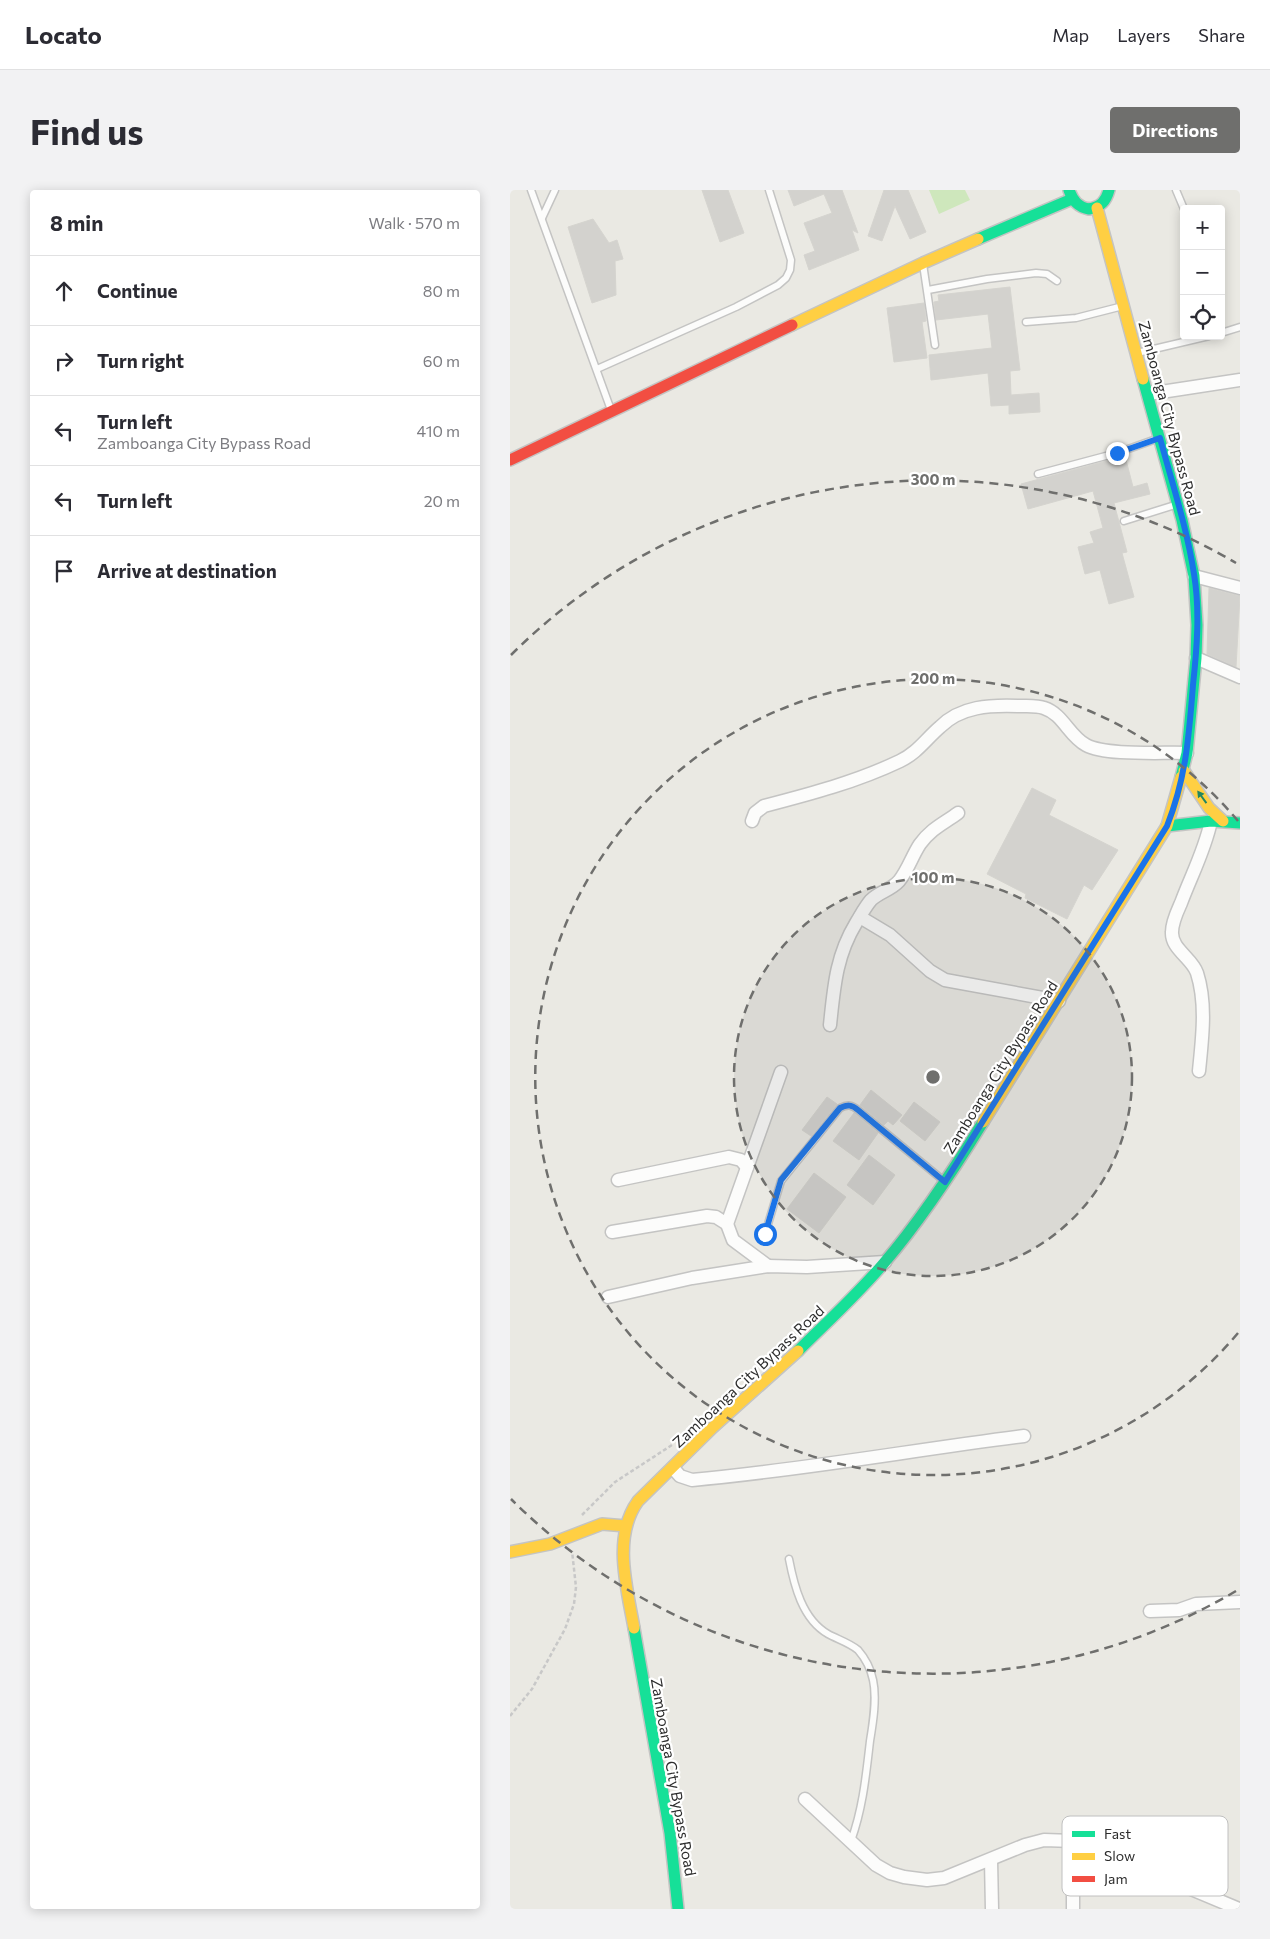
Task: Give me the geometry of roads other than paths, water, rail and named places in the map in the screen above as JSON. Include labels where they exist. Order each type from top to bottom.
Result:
[{"type":"main road","points":[[510,460],[923,263],[1071,195],[1083,209],[1097,208],[1105,202],[1110,190]]},
{"type":"main road","name":"Zamboanga City Bypass Road","points":[[678,1909],[670,1832],[628,1594],[624,1550],[626,1526],[630,1512],[638,1501],[712,1428],[771,1376],[851,1300],[884,1262],[945,1182],[1167,826],[1184,772],[1196,658],[1197,624],[1194,576],[1178,504],[1097,208]]},
{"type":"main road","points":[[1184,772],[1217,821]]},
{"type":"main road","points":[[1167,826],[1217,821],[1240,823]]},
{"type":"main road","points":[[510,1552],[550,1544],[602,1524],[626,1526]]},
{"type":"street","points":[[1148,394],[1240,380]]},
{"type":"street","points":[[1194,576],[1240,588]]},
{"type":"street","points":[[1196,658],[1240,677]]},
{"type":"street","points":[[752,821],[755,813],[764,806],[850,781],[903,760],[923,745],[940,726],[956,715],[973,708],[1017,706],[1044,708],[1056,715],[1076,738],[1087,746],[1113,751],[1187,753]]},
{"type":"street","points":[[830,1025],[840,957],[846,941],[860,917],[872,898],[896,884],[928,835],[938,825],[958,813]]},
{"type":"street","points":[[1200,1071],[1202,989],[1196,970],[1174,944],[1171,934],[1188,884],[1217,821]]},
{"type":"street","points":[[860,917],[890,934],[930,971],[945,980],[1059,1002]]},
{"type":"street","points":[[727,1224],[781,1072]]},
{"type":"street","points":[[618,1180],[729,1157],[741,1160],[747,1167]]},
{"type":"street","points":[[612,1232],[707,1216],[716,1217],[727,1224],[733,1240],[768,1266]]},
{"type":"street","points":[[608,1296],[684,1280],[768,1266],[807,1267],[884,1262]]},
{"type":"street","points":[[673,1468],[680,1476],[692,1480],[802,1468],[944,1446],[1024,1436]]},
{"type":"street","points":[[1150,1611],[1179,1610],[1196,1604],[1240,1602]]},
{"type":"street","points":[[805,1799],[876,1865],[890,1874],[927,1880],[944,1878],[1025,1845],[1044,1840],[1062,1841]]},
{"type":"street","points":[[991,1860],[992,1909]]},
{"type":"street","points":[[1074,1896],[1074,1909]]},
{"type":"street","points":[[1208,1896],[1239,1909]]},
{"type":"lane","points":[[530,190],[542,218],[611,411]]},
{"type":"lane","points":[[542,218],[556,190]]},
{"type":"lane","points":[[597,369],[736,307],[778,285],[786,278],[790,270],[790,260],[769,190]]},
{"type":"lane","points":[[1176,190],[1182,205]]},
{"type":"lane","points":[[923,263],[935,345]]},
{"type":"lane","points":[[928,290],[987,279],[1036,273],[1047,274],[1057,281]]},
{"type":"lane","points":[[1026,322],[1076,318],[1124,306]]},
{"type":"lane","points":[[1225,332],[1240,327]]},
{"type":"lane","points":[[1137,353],[1192,340]]},
{"type":"lane","points":[[1038,474],[1092,461],[1160,438]]},
{"type":"lane","points":[[1124,521],[1178,504]]},
{"type":"lane","points":[[765,1234],[781,1180],[840,1108],[844,1106],[850,1105],[858,1110],[945,1182]]},
{"type":"lane","points":[[789,1559],[800,1599],[808,1613],[826,1633],[857,1649],[866,1662],[873,1680],[874,1716],[864,1796],[859,1818],[850,1842]]}]
